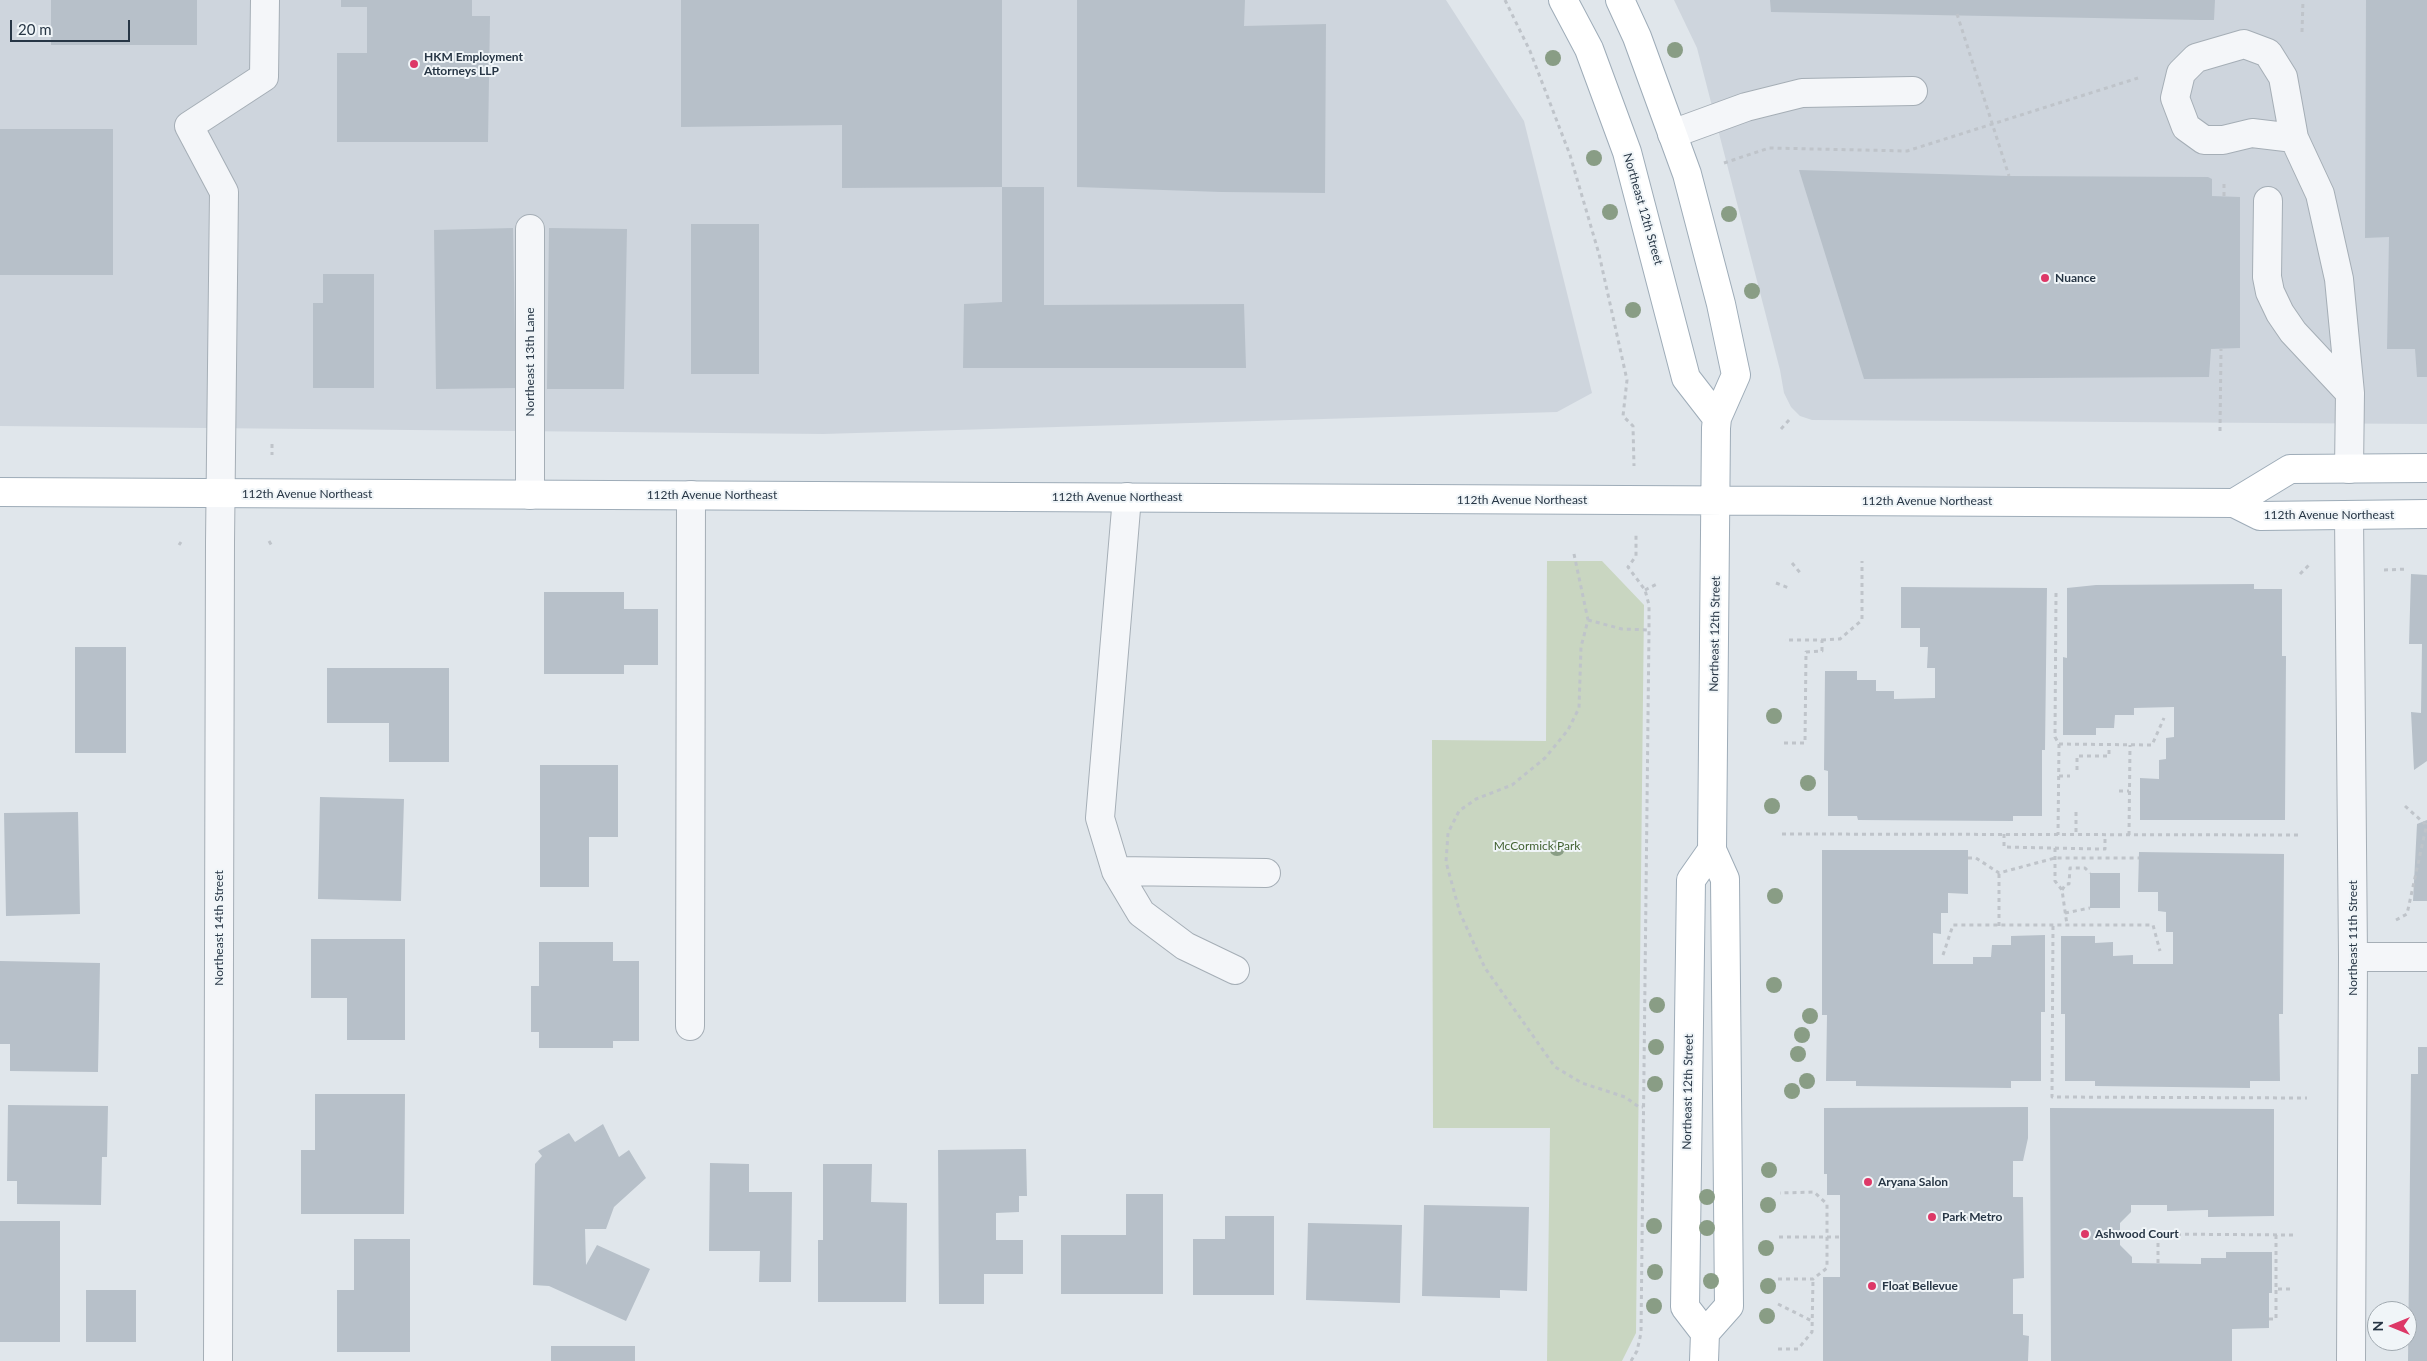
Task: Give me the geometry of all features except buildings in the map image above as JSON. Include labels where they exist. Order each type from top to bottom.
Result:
[{"type":"main road","name":"Northeast 12th Street","points":[[1563,0],[1589,49],[1627,152],[1686,378],[1717,418]]},
{"type":"main road","name":"Northeast 12th Street","points":[[1620,0],[1637,37],[1692,193],[1721,304],[1736,375],[1717,418],[1712,850],[1725,879],[1726,1131],[1730,1200],[1729,1306],[1705,1333],[1685,1307],[1691,880],[1712,850]]},
{"type":"main road","points":[[2234,503],[2290,469],[2427,468]]},
{"type":"main road","name":"112th Avenue Northeast","points":[[0,492],[221,495],[691,495],[2234,503],[2260,516],[2427,514]]},
{"type":"main road","points":[[1704,1361],[1705,1333]]},
{"type":"street","name":"Northeast 14th Street","points":[[218,1361],[224,192],[189,126],[264,77],[265,0]]},
{"type":"street","points":[[2294,138],[2252,134],[2223,140],[2204,140],[2186,127],[2175,98],[2181,72],[2196,58],[2244,44],[2268,53],[2283,77],[2294,138],[2320,194],[2339,279],[2350,393],[2348,469]]},
{"type":"street","points":[[1672,134],[1746,107],[1802,93],[1913,91]]},
{"type":"street","points":[[2268,201],[2267,277],[2270,292],[2280,313],[2293,332],[2350,393]]},
{"type":"street","name":"Northeast 13th Lane","points":[[530,229],[530,495]]},
{"type":"street","points":[[690,1026],[691,495]]},
{"type":"street","points":[[1127,497],[1100,818],[1116,871],[1141,913],[1185,946],[1235,970]]},
{"type":"street","name":"Northeast 11th Street","points":[[2348,515],[2353,957],[2352,1361]]},
{"type":"street","points":[[1116,871],[1266,873]]},
{"type":"street","points":[[2353,957],[2427,957]]},
{"type":"path","points":[[1505,0],[1530,51],[1570,155],[1599,254],[1627,380],[1623,416],[1633,426]]},
{"type":"path","points":[[2302,32],[2303,0]]},
{"type":"path","points":[[1957,14],[2009,176]]},
{"type":"path","points":[[1724,163],[1769,148],[1906,151],[2138,78]]},
{"type":"path","points":[[2224,182],[2224,196]]},
{"type":"path","points":[[2220,431],[2221,349]]},
{"type":"path","points":[[1781,429],[1790,419]]},
{"type":"path","points":[[272,444],[272,455]]},
{"type":"path","points":[[269,541],[272,546]]},
{"type":"path","points":[[1574,554],[1588,620],[1581,647],[1579,708],[1568,730],[1545,758],[1512,785],[1476,799],[1459,811],[1448,833],[1446,862],[1460,913],[1484,968],[1555,1067],[1582,1083],[1625,1097],[1640,1107],[1644,1107]]},
{"type":"path","points":[[1631,1361],[1637,1351],[1641,1333],[1650,630],[1650,605],[1645,590],[1628,567],[1636,556]]},
{"type":"path","points":[[1785,640],[1840,640],[1862,620],[1862,561]]},
{"type":"path","points":[[1792,563],[1802,575]]},
{"type":"path","points":[[2300,574],[2309,566]]},
{"type":"path","points":[[2384,570],[2408,569]]},
{"type":"path","points":[[1645,590],[1660,583]]},
{"type":"path","points":[[1776,583],[1789,588]]},
{"type":"path","points":[[2056,594],[2055,737],[2059,744],[2058,834]]},
{"type":"path","points":[[1588,620],[1622,629],[1650,630]]},
{"type":"path","points":[[1784,743],[1805,743],[1806,652],[1822,651],[1822,640]]},
{"type":"path","points":[[2059,744],[2152,745],[2164,718]]},
{"type":"path","points":[[2078,770],[2078,756],[2109,756],[2110,745]]},
{"type":"path","points":[[2129,834],[2130,745]]},
{"type":"path","points":[[2059,776],[2070,776]]},
{"type":"path","points":[[2119,791],[2129,791]]},
{"type":"path","points":[[2405,806],[2426,823],[2407,914]]},
{"type":"path","points":[[2076,812],[2076,834]]},
{"type":"path","points":[[1782,834],[2298,835]]},
{"type":"path","points":[[2004,834],[2004,847],[2055,848],[2106,848],[2106,834]]},
{"type":"path","points":[[2055,848],[2055,881],[2062,890],[2067,925]]},
{"type":"path","points":[[1968,858],[1976,858],[1999,873],[2055,858],[2139,858]]},
{"type":"path","points":[[2062,890],[2066,884],[2069,884],[2070,868],[2086,868],[2090,873]]},
{"type":"path","points":[[1999,873],[1999,926]]},
{"type":"path","points":[[2065,913],[2090,908]]},
{"type":"path","points":[[1943,955],[1953,925],[2153,925],[2160,951]]},
{"type":"path","points":[[2053,926],[2052,1097],[2307,1098]]},
{"type":"path","points":[[1778,1279],[1813,1279],[1827,1268],[1827,1204],[1814,1192],[1780,1193]]},
{"type":"path","points":[[2158,1263],[2158,1234],[2294,1235]]},
{"type":"path","points":[[2269,1319],[2276,1319],[2276,1235]]},
{"type":"path","points":[[1779,1237],[1840,1237]]},
{"type":"path","points":[[1778,1349],[1798,1349],[1812,1332],[1813,1279]]},
{"type":"path","points":[[2276,1289],[2293,1289]]},
{"type":"path","points":[[1778,1304],[1812,1321]]},
{"type":"shaded area","points":[[0,0],[1446,0],[1524,121],[1592,393],[1557,412],[823,434],[0,426]]},
{"type":"shaded area","points":[[1674,0],[2427,0],[2427,424],[1812,420],[1800,416],[1791,407],[1784,393],[1780,370],[1697,48]]},
{"type":"green space","name":"McCormick Park","points":[[1547,561],[1602,561],[1644,605],[1636,1333],[1622,1361],[1547,1361],[1550,1128],[1433,1128],[1432,740],[1546,741]]},
{"type":"place","name":"HKM Employment Attorneys LLP","points":[[414,64]]},
{"type":"place","name":"Nuance","points":[[2045,278]]},
{"type":"place","name":"Aryana Salon","points":[[1868,1182]]},
{"type":"place","name":"Park Metro","points":[[1932,1217]]},
{"type":"place","name":"Ashwood Court","points":[[2085,1234]]},
{"type":"place","name":"Float Bellevue","points":[[1872,1286]]}]
